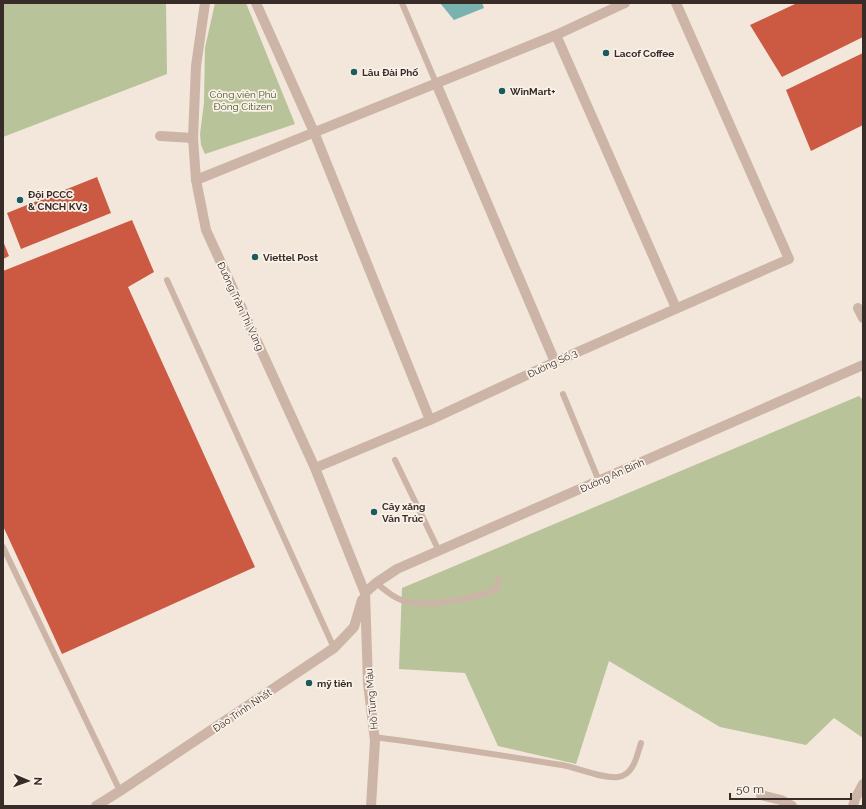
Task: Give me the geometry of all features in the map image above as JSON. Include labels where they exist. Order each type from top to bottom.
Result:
[{"type":"street","name":"Đường Trần Thị Vững","points":[[205,3],[196,66],[193,138],[196,180],[206,230],[315,468],[365,592]]},
{"type":"street","points":[[256,3],[314,132],[430,420]]},
{"type":"street","points":[[196,180],[556,34],[625,3]]},
{"type":"street","name":"Đường Số 3","points":[[315,468],[430,420],[555,362],[789,259],[676,3]]},
{"type":"street","points":[[556,34],[676,308]]},
{"type":"street","points":[[436,83],[555,362]]},
{"type":"street","points":[[160,136],[193,138]]},
{"type":"street","points":[[858,308],[863,318]]},
{"type":"street","name":"Đường An Bình","points":[[365,592],[397,568],[863,366]]},
{"type":"street","name":"Đào Trinh Nhất","points":[[96,806],[334,648],[354,627],[365,592]]},
{"type":"street","name":"Hồ Tùng Mậu","points":[[365,592],[368,683],[374,736],[371,806]]},
{"type":"street","points":[[853,806],[863,784]]},
{"type":"street","points":[[761,795],[781,800],[792,806]]},
{"type":"lane","points":[[402,3],[436,83]]},
{"type":"lane","points":[[167,280],[334,648]]},
{"type":"lane","points":[[563,394],[599,481]]},
{"type":"lane","points":[[395,460],[439,551]]},
{"type":"lane","points":[[3,547],[120,791]]},
{"type":"lane","points":[[376,583],[398,599],[408,602],[437,604],[496,590],[499,579]]},
{"type":"lane","points":[[374,736],[572,767],[602,775],[619,777],[629,771],[635,763],[641,743]]},
{"type":"green space","points":[[3,3],[166,3],[167,74],[3,137]]},
{"type":"green space","name":"Công viên Phú Đông Citizen","points":[[215,3],[246,3],[295,124],[205,154],[201,145],[200,134],[204,103],[205,48]]},
{"type":"green space","points":[[859,396],[863,400],[863,738],[834,718],[806,745],[720,727],[609,661],[576,764],[498,746],[465,673],[399,669],[402,588]]},
{"type":"water","points":[[440,3],[482,3],[484,8],[454,20]]},
{"type":"building","points":[[797,3],[863,3],[863,37],[782,77],[750,25]]},
{"type":"building","points":[[863,53],[863,125],[811,151],[786,90]]},
{"type":"building","points":[[97,177],[111,213],[21,249],[7,213]]},
{"type":"building","points":[[132,220],[154,272],[128,287],[255,567],[62,654],[3,526],[3,271]]},
{"type":"building","points":[[3,241],[9,256],[3,259]]},
{"type":"place","name":"Lacof Coffee","points":[[606,53]]},
{"type":"place","name":"Lâu Đài Phố","points":[[354,72]]},
{"type":"place","name":"WinMart+","points":[[502,91]]},
{"type":"place","name":"Đội PCCC & CNCH KV3","points":[[20,200]]},
{"type":"place","name":"Viettel Post","points":[[255,257]]},
{"type":"place","name":"Cây xăng Vân Trúc","points":[[374,512]]},
{"type":"place","name":"mỹ tiên","points":[[309,683]]}]
